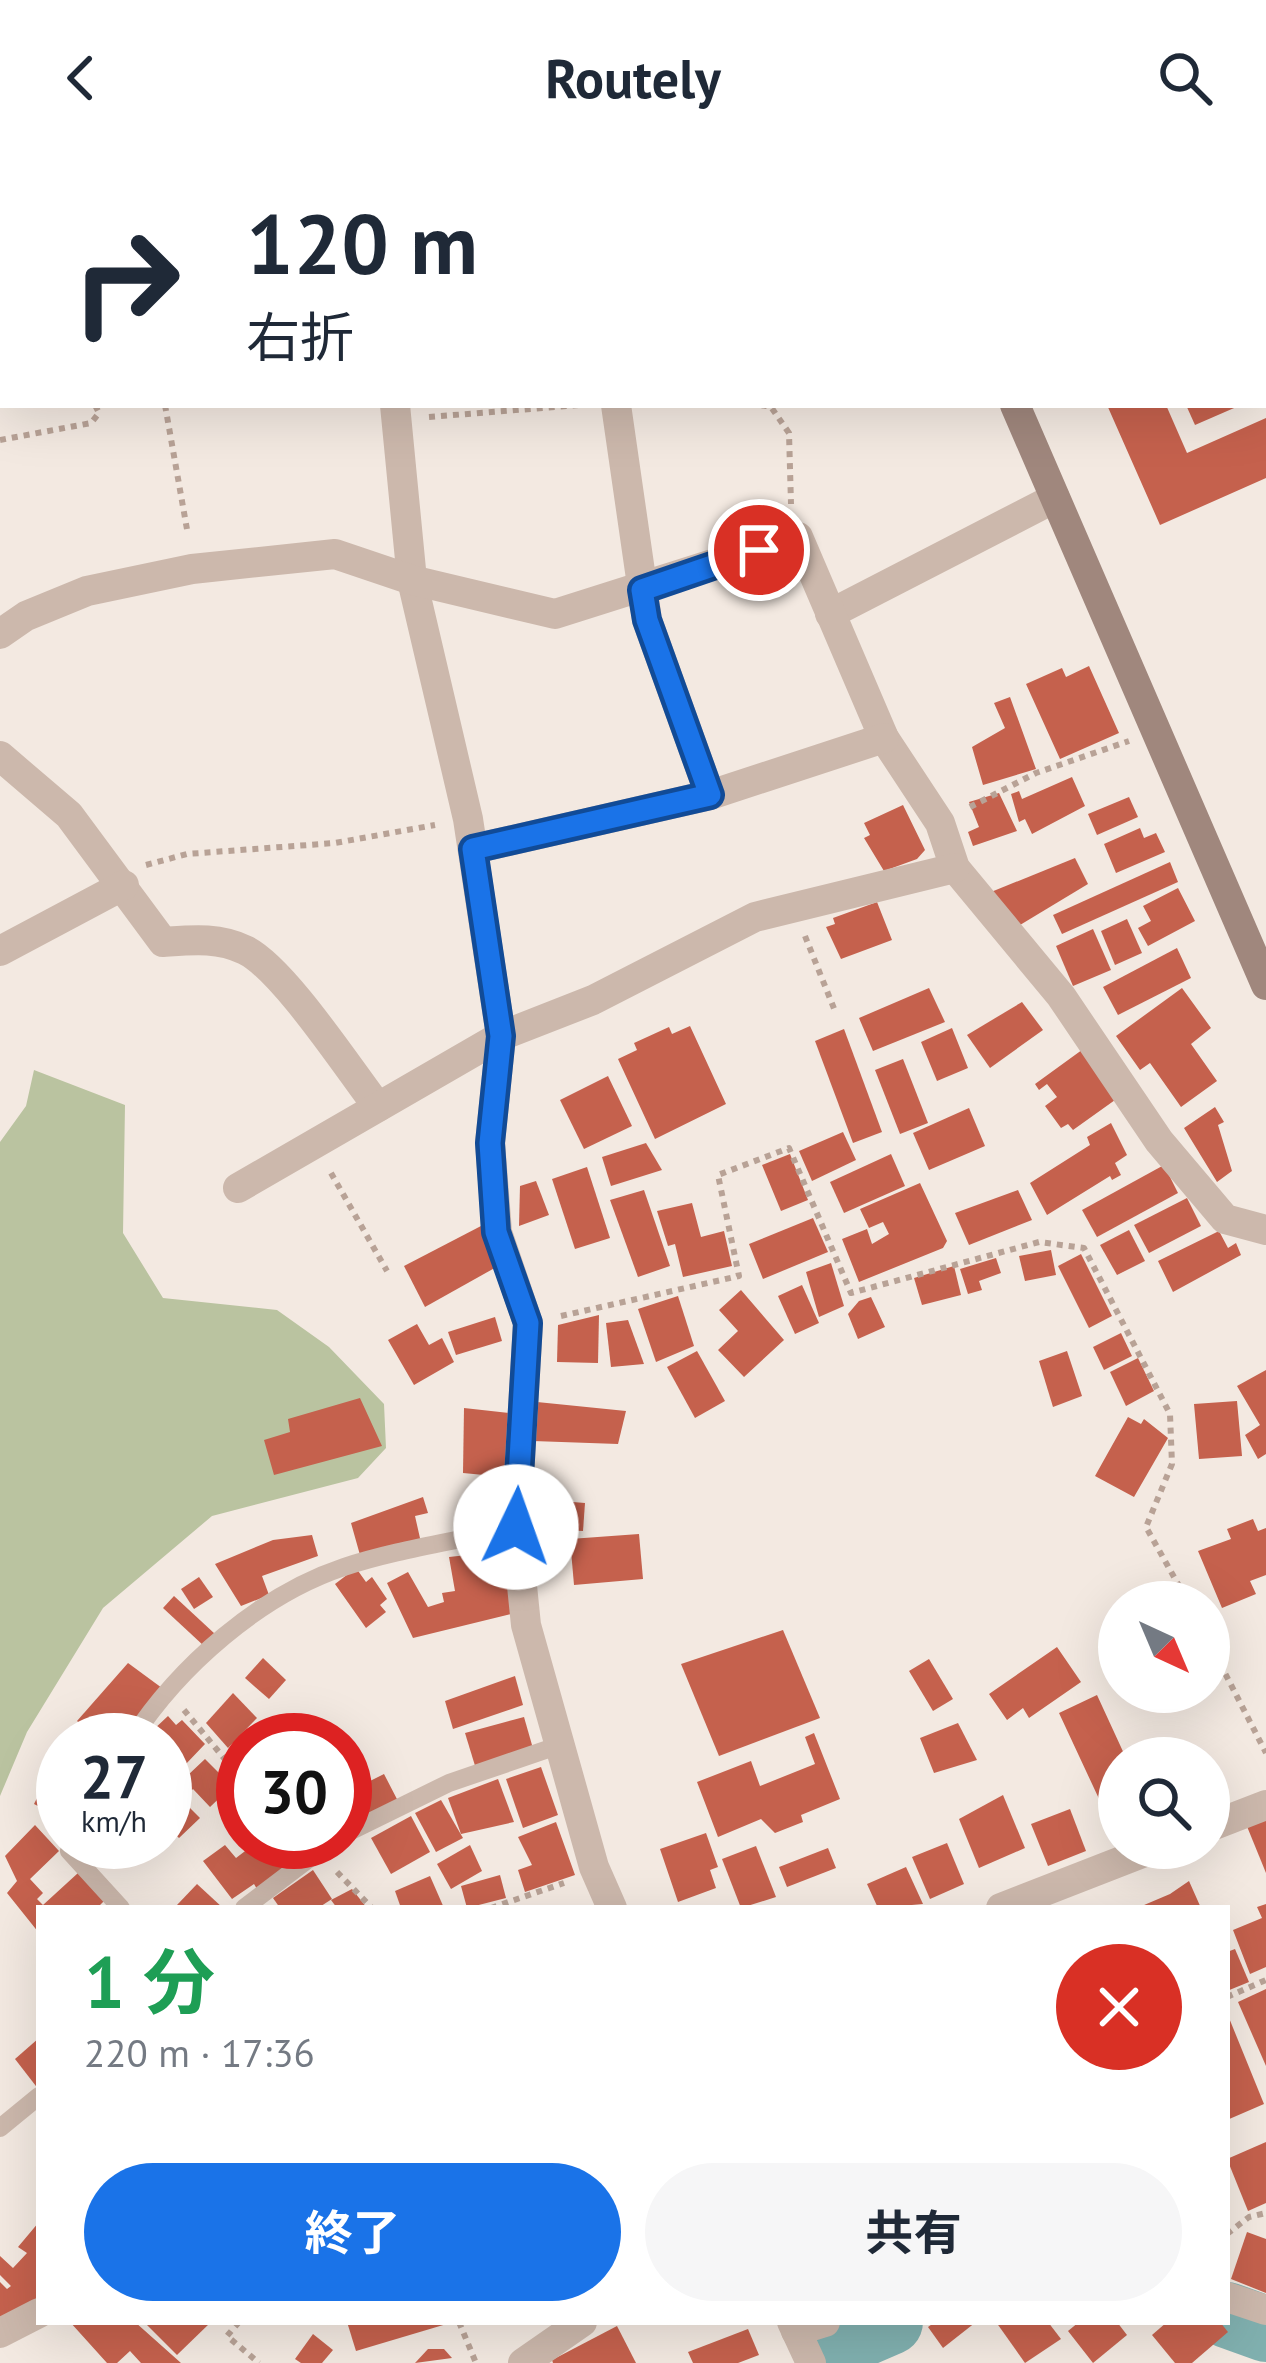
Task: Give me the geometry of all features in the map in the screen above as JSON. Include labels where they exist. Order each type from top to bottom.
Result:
[{"type":"street","points":[[616,408],[647,620],[710,795]]},
{"type":"street","points":[[1016,408],[1266,985]]},
{"type":"street","points":[[396,412],[412,580],[470,834],[501,1036],[490,1143],[496,1232],[528,1323],[516,1527],[526,1625],[593,1867],[611,1905]]},
{"type":"street","points":[[830,614],[1055,498]]},
{"type":"street","points":[[0,634],[26,616],[87,591],[192,569],[334,554],[412,580],[555,614],[798,537],[884,738],[940,823],[955,868],[1061,996],[1159,1141],[1225,1219],[1266,1230]]},
{"type":"street","points":[[470,834],[710,795],[884,738]]},
{"type":"street","points":[[0,756],[69,815],[163,942],[211,939],[250,952],[300,1005],[378,1107]]},
{"type":"street","points":[[238,1188],[501,1036],[593,1000],[755,917],[955,868]]},
{"type":"street","points":[[0,950],[120,879]]},
{"type":"street","points":[[1230,1819],[1266,1805]]},
{"type":"street","points":[[1009,1905],[1101,1869]]},
{"type":"street","points":[[1230,2298],[1266,2310]]},
{"type":"street","points":[[0,2333],[36,2315]]},
{"type":"street","points":[[523,2363],[578,2325]]},
{"type":"street","points":[[804,2325],[811,2363]]},
{"type":"lane","points":[[152,1713],[209,1651],[285,1592],[346,1566],[516,1527]]},
{"type":"lane","points":[[372,1821],[448,1783],[560,1745]]},
{"type":"lane","points":[[85,1869],[118,1905]]},
{"type":"lane","points":[[248,1905],[295,1869]]},
{"type":"lane","points":[[0,2128],[36,2098]]},
{"type":"path","points":[[0,440],[92,423],[96,408]]},
{"type":"path","points":[[165,408],[192,569]]},
{"type":"path","points":[[396,412],[501,408]]},
{"type":"path","points":[[772,408],[789,434],[791,512],[798,537]]},
{"type":"path","points":[[940,823],[1036,773],[1109,750],[1155,728]]},
{"type":"path","points":[[120,879],[187,854],[470,834]]},
{"type":"path","points":[[792,905],[835,1011]]},
{"type":"path","points":[[314,1144],[387,1271]]},
{"type":"path","points":[[528,1323],[739,1276],[723,1218],[718,1175],[789,1148],[851,1293],[1039,1242],[1084,1248],[1170,1414],[1172,1464],[1146,1527],[1176,1581]]},
{"type":"path","points":[[1230,1683],[1266,1753]]},
{"type":"path","points":[[169,1692],[216,1749]]},
{"type":"path","points":[[500,1905],[559,1886],[593,1867]]},
{"type":"path","points":[[1230,1996],[1266,1980]]},
{"type":"path","points":[[1230,2232],[1249,2217],[1266,2213]]},
{"type":"path","points":[[236,2325],[227,2336],[259,2363]]},
{"type":"path","points":[[461,2325],[476,2363]]},
{"type":"green space","points":[[34,1070],[125,1105],[123,1233],[163,1298],[277,1310],[329,1347],[384,1404],[386,1448],[358,1478],[212,1516],[103,1608],[36,1713],[0,1796],[0,1142],[26,1106]]},
{"type":"building","points":[[1108,408],[1167,408],[1187,453],[1266,418],[1266,478],[1160,525]]},
{"type":"building","points":[[1187,408],[1234,408],[1195,425]]},
{"type":"building","points":[[1089,666],[1119,733],[1060,759],[1026,684],[1062,668],[1066,677]]},
{"type":"building","points":[[1010,697],[1036,769],[983,785],[972,747],[1005,728],[994,703]]},
{"type":"building","points":[[1072,777],[1085,806],[1032,834],[1025,819],[1019,822],[1011,794],[1019,791],[1022,799]]},
{"type":"building","points":[[999,793],[1017,831],[973,846],[968,832],[979,827],[969,802]]},
{"type":"building","points":[[1129,797],[1138,817],[1097,835],[1088,814]]},
{"type":"building","points":[[903,805],[925,850],[917,859],[884,871],[864,838],[870,835],[864,823]]},
{"type":"building","points":[[1140,828],[1144,838],[1156,833],[1165,852],[1116,873],[1104,844]]},
{"type":"building","points":[[1075,858],[1088,884],[1020,925],[991,892]]},
{"type":"building","points":[[1170,862],[1178,882],[1062,934],[1053,915]]},
{"type":"building","points":[[1178,888],[1195,921],[1148,946],[1138,928],[1151,921],[1143,906]]},
{"type":"building","points":[[877,902],[892,940],[841,959],[826,927],[835,924],[833,918]]},
{"type":"building","points":[[1127,919],[1142,953],[1115,965],[1101,931]]},
{"type":"building","points":[[1093,929],[1111,970],[1073,986],[1056,946]]},
{"type":"building","points":[[1177,948],[1191,978],[1118,1015],[1103,987]]},
{"type":"building","points":[[929,988],[945,1022],[873,1051],[859,1018]]},
{"type":"building","points":[[1182,988],[1211,1028],[1191,1044],[1217,1081],[1181,1107],[1150,1063],[1140,1070],[1116,1036]]},
{"type":"building","points":[[1022,1002],[1043,1030],[990,1068],[967,1035]]},
{"type":"building","points":[[690,1026],[726,1104],[655,1139],[618,1059],[637,1050],[634,1043],[669,1027],[672,1034]]},
{"type":"building","points":[[952,1028],[968,1068],[937,1081],[921,1042]]},
{"type":"building","points":[[844,1029],[882,1132],[853,1143],[815,1041]]},
{"type":"building","points":[[1086,1047],[1122,1095],[1073,1130],[1068,1124],[1061,1128],[1045,1106],[1057,1097],[1047,1084],[1039,1090],[1035,1084]]},
{"type":"building","points":[[903,1059],[928,1123],[900,1134],[875,1070]]},
{"type":"building","points":[[608,1076],[632,1126],[584,1149],[560,1100]]},
{"type":"building","points":[[1215,1107],[1224,1122],[1218,1125],[1232,1171],[1217,1182],[1184,1128]]},
{"type":"building","points":[[969,1108],[985,1146],[929,1170],[913,1133]]},
{"type":"building","points":[[1111,1123],[1127,1155],[1115,1163],[1121,1175],[1112,1180],[1110,1176],[1047,1215],[1030,1183],[1090,1145],[1087,1137]]},
{"type":"building","points":[[843,1132],[856,1160],[812,1181],[799,1151]]},
{"type":"building","points":[[646,1143],[662,1170],[611,1186],[602,1157]]},
{"type":"building","points":[[790,1154],[808,1200],[781,1211],[762,1165]]},
{"type":"building","points":[[891,1154],[905,1186],[844,1213],[830,1182]]},
{"type":"building","points":[[1164,1165],[1178,1193],[1097,1237],[1082,1210]]},
{"type":"building","points":[[587,1167],[610,1238],[575,1249],[552,1179]]},
{"type":"building","points":[[536,1181],[549,1215],[519,1226],[520,1186]]},
{"type":"building","points":[[920,1183],[947,1241],[943,1248],[859,1282],[842,1239],[867,1229],[872,1244],[889,1234],[883,1222],[869,1228],[860,1209]]},
{"type":"building","points":[[644,1190],[670,1266],[638,1277],[610,1200]]},
{"type":"building","points":[[1018,1190],[1032,1220],[969,1245],[955,1213]]},
{"type":"building","points":[[1187,1198],[1201,1226],[1149,1253],[1134,1225]]},
{"type":"building","points":[[692,1203],[701,1237],[724,1231],[732,1266],[683,1277],[675,1244],[668,1246],[657,1211]]},
{"type":"building","points":[[813,1218],[828,1252],[763,1279],[749,1244]]},
{"type":"building","points":[[481,1226],[500,1265],[425,1307],[404,1266]]},
{"type":"building","points":[[1129,1230],[1145,1261],[1117,1275],[1100,1245]]},
{"type":"building","points":[[1219,1231],[1228,1248],[1236,1243],[1241,1255],[1173,1292],[1158,1261]]},
{"type":"building","points":[[1051,1250],[1056,1275],[1025,1281],[1019,1256]]},
{"type":"building","points":[[1081,1254],[1112,1316],[1089,1328],[1058,1266]]},
{"type":"building","points":[[996,1258],[1001,1273],[979,1281],[982,1290],[968,1294],[960,1269]]},
{"type":"building","points":[[831,1263],[844,1306],[819,1317],[806,1272]]},
{"type":"building","points":[[954,1266],[961,1295],[922,1305],[914,1278]]},
{"type":"building","points":[[802,1285],[819,1323],[795,1334],[778,1296]]},
{"type":"building","points":[[741,1290],[784,1340],[744,1377],[718,1350],[738,1331],[719,1310]]},
{"type":"building","points":[[678,1296],[694,1346],[656,1362],[638,1309]]},
{"type":"building","points":[[871,1297],[885,1327],[858,1339],[848,1314],[859,1301]]},
{"type":"building","points":[[599,1315],[598,1363],[557,1362],[558,1325]]},
{"type":"building","points":[[495,1317],[502,1341],[456,1355],[448,1332]]},
{"type":"building","points":[[628,1320],[644,1364],[611,1367],[606,1323]]},
{"type":"building","points":[[417,1324],[429,1345],[442,1338],[454,1362],[414,1385],[388,1340]]},
{"type":"building","points":[[1121,1333],[1132,1356],[1104,1370],[1093,1347]]},
{"type":"building","points":[[697,1351],[725,1401],[695,1418],[667,1367]]},
{"type":"building","points":[[1067,1351],[1082,1396],[1053,1407],[1039,1361]]},
{"type":"building","points":[[1138,1358],[1154,1391],[1126,1406],[1110,1372]]},
{"type":"building","points":[[1266,1370],[1266,1454],[1258,1459],[1245,1435],[1260,1425],[1237,1386]]},
{"type":"building","points":[[360,1398],[382,1446],[274,1475],[264,1440],[290,1432],[288,1419]]},
{"type":"building","points":[[1237,1401],[1242,1456],[1199,1459],[1194,1404]]},
{"type":"building","points":[[537,1402],[626,1411],[618,1444],[533,1441]]},
{"type":"building","points":[[464,1408],[509,1413],[505,1477],[463,1473]]},
{"type":"building","points":[[1128,1417],[1141,1424],[1144,1419],[1168,1438],[1134,1497],[1095,1476]]},
{"type":"building","points":[[484,1492],[502,1494],[500,1524],[481,1522]]},
{"type":"building","points":[[423,1497],[428,1513],[415,1516],[422,1547],[360,1555],[351,1523]]},
{"type":"building","points":[[536,1499],[585,1503],[583,1531],[536,1529]]},
{"type":"building","points":[[1253,1519],[1258,1531],[1266,1528],[1266,1575],[1250,1581],[1256,1594],[1230,1605],[1230,1581],[1211,1581],[1198,1551],[1231,1539],[1227,1529]]},
{"type":"building","points":[[639,1534],[643,1579],[574,1585],[570,1539]]},
{"type":"building","points":[[312,1535],[318,1556],[262,1576],[269,1595],[241,1606],[215,1564],[273,1540]]},
{"type":"building","points":[[504,1551],[511,1614],[413,1638],[387,1583],[408,1572],[428,1607],[444,1602],[442,1593],[455,1591],[449,1557]]},
{"type":"building","points":[[356,1568],[366,1582],[372,1577],[387,1599],[380,1605],[386,1612],[366,1628],[335,1584]]},
{"type":"building","points":[[199,1577],[213,1597],[194,1609],[181,1589]]},
{"type":"building","points":[[174,1596],[215,1634],[204,1646],[163,1608]]},
{"type":"building","points":[[783,1630],[820,1718],[719,1756],[681,1664]]},
{"type":"building","points":[[1057,1647],[1081,1682],[1029,1718],[1023,1708],[1007,1720],[989,1694]]},
{"type":"building","points":[[263,1658],[286,1680],[269,1699],[245,1678]]},
{"type":"building","points":[[929,1659],[953,1699],[933,1711],[909,1671]]},
{"type":"building","points":[[128,1663],[162,1688],[140,1713],[84,1713]]},
{"type":"building","points":[[515,1676],[523,1705],[453,1729],[445,1701]]},
{"type":"building","points":[[233,1693],[252,1713],[216,1713],[216,1734],[206,1723]]},
{"type":"building","points":[[1097,1695],[1098,1713],[1105,1713],[1116,1737],[1098,1737],[1098,1797],[1059,1713]]},
{"type":"building","points":[[524,1717],[534,1752],[476,1769],[465,1733]]},
{"type":"building","points":[[958,1723],[977,1760],[934,1773],[920,1738]]},
{"type":"building","points":[[192,1730],[205,1744],[192,1758]]},
{"type":"building","points":[[814,1733],[840,1799],[801,1815],[803,1822],[775,1833],[761,1819],[718,1837],[697,1782],[751,1761],[760,1786],[815,1764],[805,1737]]},
{"type":"building","points":[[205,1759],[216,1770],[216,1801],[210,1807],[193,1789],[192,1771]]},
{"type":"building","points":[[541,1767],[558,1815],[523,1828],[506,1779]]},
{"type":"building","points":[[384,1774],[399,1803],[372,1818],[372,1780]]},
{"type":"building","points":[[498,1779],[514,1822],[461,1834],[448,1798]]},
{"type":"building","points":[[1003,1795],[1025,1848],[979,1868],[959,1819]]},
{"type":"building","points":[[441,1800],[463,1838],[436,1852],[415,1813]]},
{"type":"building","points":[[1070,1809],[1086,1851],[1048,1866],[1031,1824]]},
{"type":"building","points":[[411,1816],[430,1852],[391,1874],[372,1837]]},
{"type":"building","points":[[1266,1816],[1266,1873],[1246,1824]]},
{"type":"building","points":[[556,1822],[575,1875],[525,1892],[518,1870],[532,1865],[518,1837]]},
{"type":"building","points":[[35,1825],[36,1869],[40,1869],[30,1879],[43,1893],[37,1899],[43,1905],[36,1905],[36,1929],[7,1893],[17,1881],[5,1856]]},
{"type":"building","points":[[706,1833],[718,1867],[710,1870],[716,1888],[678,1902],[660,1849]]},
{"type":"building","points":[[947,1843],[964,1884],[930,1899],[912,1857]]},
{"type":"building","points":[[470,1845],[482,1871],[451,1889],[437,1864]]},
{"type":"building","points":[[756,1846],[776,1897],[740,1905],[722,1859]]},
{"type":"building","points":[[828,1848],[836,1868],[787,1887],[779,1867]]},
{"type":"building","points":[[216,1852],[216,1869],[284,1869],[257,1889],[254,1884],[232,1899],[203,1861]]},
{"type":"building","points":[[906,1867],[923,1904],[877,1905],[867,1884]]},
{"type":"building","points":[[313,1870],[332,1899],[323,1905],[278,1905],[273,1898]]},
{"type":"building","points":[[78,1873],[104,1901],[100,1905],[43,1905]]},
{"type":"building","points":[[500,1875],[506,1898],[466,1905],[461,1886]]},
{"type":"building","points":[[430,1876],[443,1905],[400,1905],[395,1891]]},
{"type":"building","points":[[1189,1881],[1200,1905],[1144,1905]]},
{"type":"building","points":[[197,1884],[220,1905],[177,1905]]},
{"type":"building","points":[[352,1889],[365,1905],[335,1905],[331,1900]]},
{"type":"building","points":[[1266,1904],[1266,1967],[1250,1974],[1233,1930],[1262,1918],[1257,1907]]},
{"type":"building","points":[[1235,1949],[1249,1982],[1230,1990],[1230,1951]]},
{"type":"building","points":[[1266,1989],[1266,2066],[1238,2002]]},
{"type":"building","points":[[1230,2020],[1264,2104],[1230,2119]]},
{"type":"building","points":[[36,2041],[36,2086],[15,2059]]},
{"type":"building","points":[[1266,2142],[1266,2203],[1248,2211],[1230,2158]]},
{"type":"building","points":[[36,2226],[36,2299],[0,2329],[0,2282],[7,2289],[11,2286],[0,2275],[0,2256],[13,2268],[27,2253],[18,2247]]},
{"type":"building","points":[[1247,2232],[1266,2239],[1266,2293],[1231,2279]]},
{"type":"building","points":[[73,2325],[138,2325],[181,2363],[141,2363],[130,2351],[117,2363],[107,2363]]},
{"type":"building","points":[[147,2325],[208,2325],[177,2355]]},
{"type":"building","points":[[348,2325],[443,2325],[356,2351]]},
{"type":"building","points":[[931,2325],[972,2325],[943,2348]]},
{"type":"building","points":[[998,2325],[1050,2325],[1061,2339],[1025,2363]]},
{"type":"building","points":[[1075,2325],[1119,2325],[1127,2335],[1093,2363],[1068,2331]]},
{"type":"building","points":[[1164,2325],[1222,2325],[1228,2332],[1192,2363],[1175,2363],[1152,2335]]},
{"type":"building","points":[[617,2326],[636,2363],[553,2363],[552,2360]]},
{"type":"building","points":[[748,2329],[759,2355],[738,2363],[693,2363],[688,2352]]},
{"type":"building","points":[[313,2334],[333,2350],[322,2363],[301,2363],[295,2359]]},
{"type":"building","points":[[428,2349],[444,2349],[452,2358],[415,2363]]},
{"type":"waterway","points":[[1230,2316],[1266,2329]]},
{"type":"waterway","points":[[827,2349],[883,2325]]},
{"type":"route","points":[[516,1527],[528,1323],[496,1232],[490,1143],[501,1036],[491,944],[473,849],[710,795],[647,620],[642,590],[759,550]]}]
